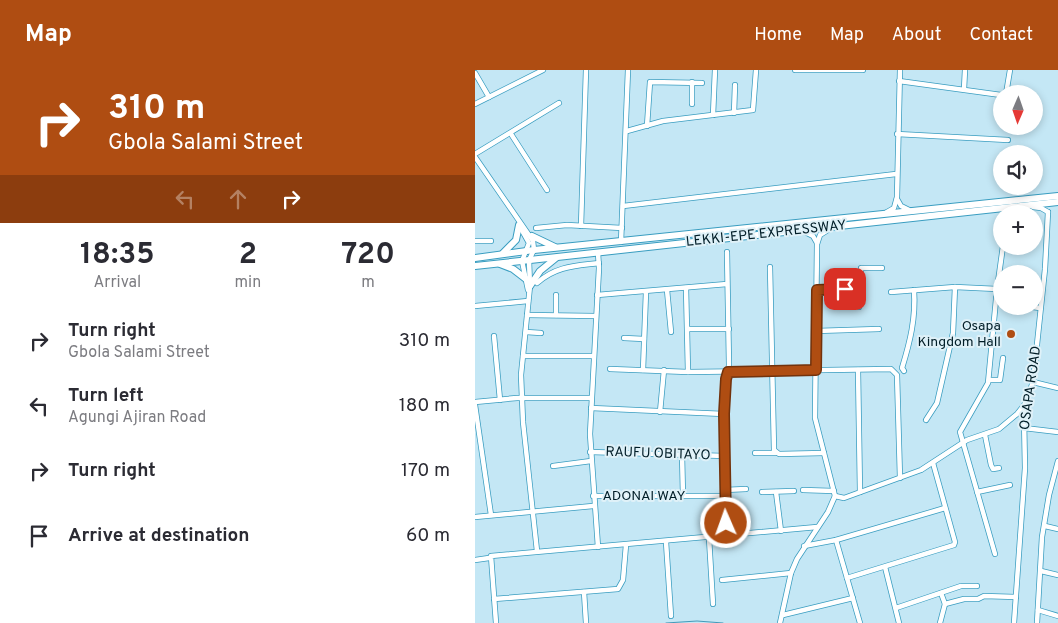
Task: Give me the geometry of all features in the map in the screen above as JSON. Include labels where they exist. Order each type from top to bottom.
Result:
[{"type":"highway","name":"LEKKI-EPE EXPRESSWAY","points":[[475,265],[490,260],[592,245],[1058,196]]},
{"type":"highway","name":"LEKKI-EPE EXPRESSWAY","points":[[1037,205],[1058,203]]},
{"type":"highway","name":"LEKKI-EPE EXPRESSWAY","points":[[475,258],[490,260],[528,255],[560,256],[598,253],[837,226],[993,212]]},
{"type":"highway","points":[[490,260],[510,248],[518,236],[519,225]]},
{"type":"highway","points":[[532,236],[550,246],[571,248]]},
{"type":"highway","points":[[475,265],[592,245]]},
{"type":"highway","points":[[534,285],[540,271],[560,256]]},
{"type":"highway","points":[[490,260],[507,266],[526,279]]},
{"type":"street","points":[[475,104],[543,70]]},
{"type":"street","points":[[581,226],[586,70]]},
{"type":"street","points":[[621,242],[627,132],[628,70]]},
{"type":"street","points":[[713,115],[715,70]]},
{"type":"street","points":[[627,132],[663,121],[753,110],[756,70]]},
{"type":"street","points":[[795,70],[863,70]]},
{"type":"street","points":[[874,216],[891,210],[897,197],[896,174],[900,70]]},
{"type":"street","points":[[964,89],[965,70]]},
{"type":"street","points":[[1008,85],[1010,70]]},
{"type":"street","points":[[475,73],[489,97]]},
{"type":"street","points":[[899,81],[993,94]]},
{"type":"street","points":[[647,126],[649,82],[702,83]]},
{"type":"street","points":[[692,82],[692,104]]},
{"type":"street","points":[[734,113],[735,85]]},
{"type":"street","points":[[534,285],[528,255],[532,236],[515,215],[475,155],[559,103]]},
{"type":"street","points":[[511,134],[547,190]]},
{"type":"street","points":[[897,134],[1007,140]]},
{"type":"street","points":[[623,206],[896,174]]},
{"type":"street","points":[[897,197],[904,208],[920,211]]},
{"type":"street","points":[[1043,209],[1048,212],[1058,203]]},
{"type":"street","name":"OSAPA ROAD","points":[[1043,285],[1048,212]]},
{"type":"street","points":[[515,215],[529,243],[526,279],[529,294],[523,356],[522,398],[537,551]]},
{"type":"street","points":[[536,228],[567,225],[622,228]]},
{"type":"street","points":[[780,623],[791,573],[804,546],[828,512],[834,494],[815,418],[817,244],[818,238],[823,232],[837,226]]},
{"type":"street","points":[[801,231],[813,236],[817,244]]},
{"type":"street","points":[[475,241],[491,241]]},
{"type":"street","points":[[727,252],[729,329],[728,372],[724,414],[727,536]]},
{"type":"street","points":[[598,253],[591,398],[593,506],[598,547]]},
{"type":"street","points":[[529,294],[534,285],[561,267],[599,263]]},
{"type":"street","points":[[770,267],[775,451]]},
{"type":"street","points":[[859,307],[861,268],[882,268]]},
{"type":"street","points":[[597,295],[727,284]]},
{"type":"street","points":[[891,292],[955,287],[993,289]]},
{"type":"street","points":[[926,420],[937,404],[953,333],[955,287]]},
{"type":"street","points":[[687,288],[688,372]]},
{"type":"street","points":[[817,290],[859,289]]},
{"type":"street","points":[[667,290],[671,332]]},
{"type":"street","points":[[904,371],[902,368],[912,336],[915,306],[914,290]]},
{"type":"street","points":[[643,370],[646,292]]},
{"type":"street","points":[[556,296],[556,315]]},
{"type":"street","points":[[475,306],[528,301]]},
{"type":"street","points":[[527,315],[595,316]]},
{"type":"street","points":[[995,554],[960,432],[989,380],[998,315]]},
{"type":"street","name":"OSAPA ROAD","points":[[1014,623],[1025,468],[1025,403],[1033,382],[1039,315]]},
{"type":"street","points":[[687,329],[729,329]]},
{"type":"street","points":[[816,331],[879,329]]},
{"type":"street","points":[[526,332],[541,333]]},
{"type":"street","points":[[494,336],[500,400]]},
{"type":"street","points":[[624,338],[644,338]]},
{"type":"street","points":[[523,356],[593,356]]},
{"type":"street","points":[[989,380],[1000,380],[1003,358]]},
{"type":"street","points":[[610,369],[688,372],[891,370],[897,375],[900,478]]},
{"type":"street","points":[[660,412],[664,370]]},
{"type":"street","points":[[858,370],[860,492]]},
{"type":"street","points":[[1033,382],[1058,388]]},
{"type":"street","points":[[491,515],[475,404],[522,398],[591,398]]},
{"type":"street","points":[[803,490],[834,494],[842,498],[921,470],[963,442],[999,429],[1017,414],[1025,403]]},
{"type":"street","points":[[591,408],[724,414]]},
{"type":"street","points":[[1017,414],[1024,418]]},
{"type":"street","points":[[1024,428],[1058,432]]},
{"type":"street","points":[[985,435],[991,465],[993,469],[999,468]]},
{"type":"street","points":[[755,453],[775,451],[824,453]]},
{"type":"street","name":"RAUFU OBITAYO","points":[[591,452],[725,456]]},
{"type":"street","points":[[682,454],[683,496]]},
{"type":"street","points":[[553,466],[591,461]]},
{"type":"street","points":[[1037,623],[1042,537],[1058,461]]},
{"type":"street","points":[[847,578],[951,546],[955,542],[933,463]]},
{"type":"street","points":[[977,492],[1010,485]]},
{"type":"street","points":[[725,490],[746,489]]},
{"type":"street","points":[[762,492],[794,491]]},
{"type":"street","points":[[776,492],[781,531]]},
{"type":"street","name":"ADONAI WAY","points":[[593,496],[725,496]]},
{"type":"street","points":[[475,517],[593,506]]},
{"type":"street","points":[[804,546],[836,540],[945,508]]},
{"type":"street","points":[[1045,526],[1058,529]]},
{"type":"street","points":[[475,560],[537,551],[666,542],[817,527]]},
{"type":"street","points":[[709,538],[713,604]]},
{"type":"street","points":[[836,540],[860,623]]},
{"type":"street","points":[[666,542],[671,616]]},
{"type":"street","points":[[494,599],[618,589],[622,585],[626,545]]},
{"type":"street","points":[[489,558],[496,623]]},
{"type":"street","points":[[885,567],[899,623]]},
{"type":"street","points":[[1041,571],[1058,574]]},
{"type":"street","points":[[723,580],[791,573]]},
{"type":"street","points":[[896,608],[961,586],[977,586]]},
{"type":"street","points":[[584,592],[586,623]]},
{"type":"street","points":[[940,623],[945,604],[941,593]]},
{"type":"street","points":[[945,604],[964,599],[977,600],[984,596],[1016,597]]},
{"type":"street","points":[[783,616],[853,598]]},
{"type":"street","points":[[1038,610],[1058,616]]},
{"type":"waterway","points":[[666,623],[697,621],[723,623]]},
{"type":"place","name":"Osapa Kingdom Hall","points":[[1011,334]]},
{"type":"route","points":[[726,523],[724,414],[728,372],[816,370],[817,290],[845,289]]}]
